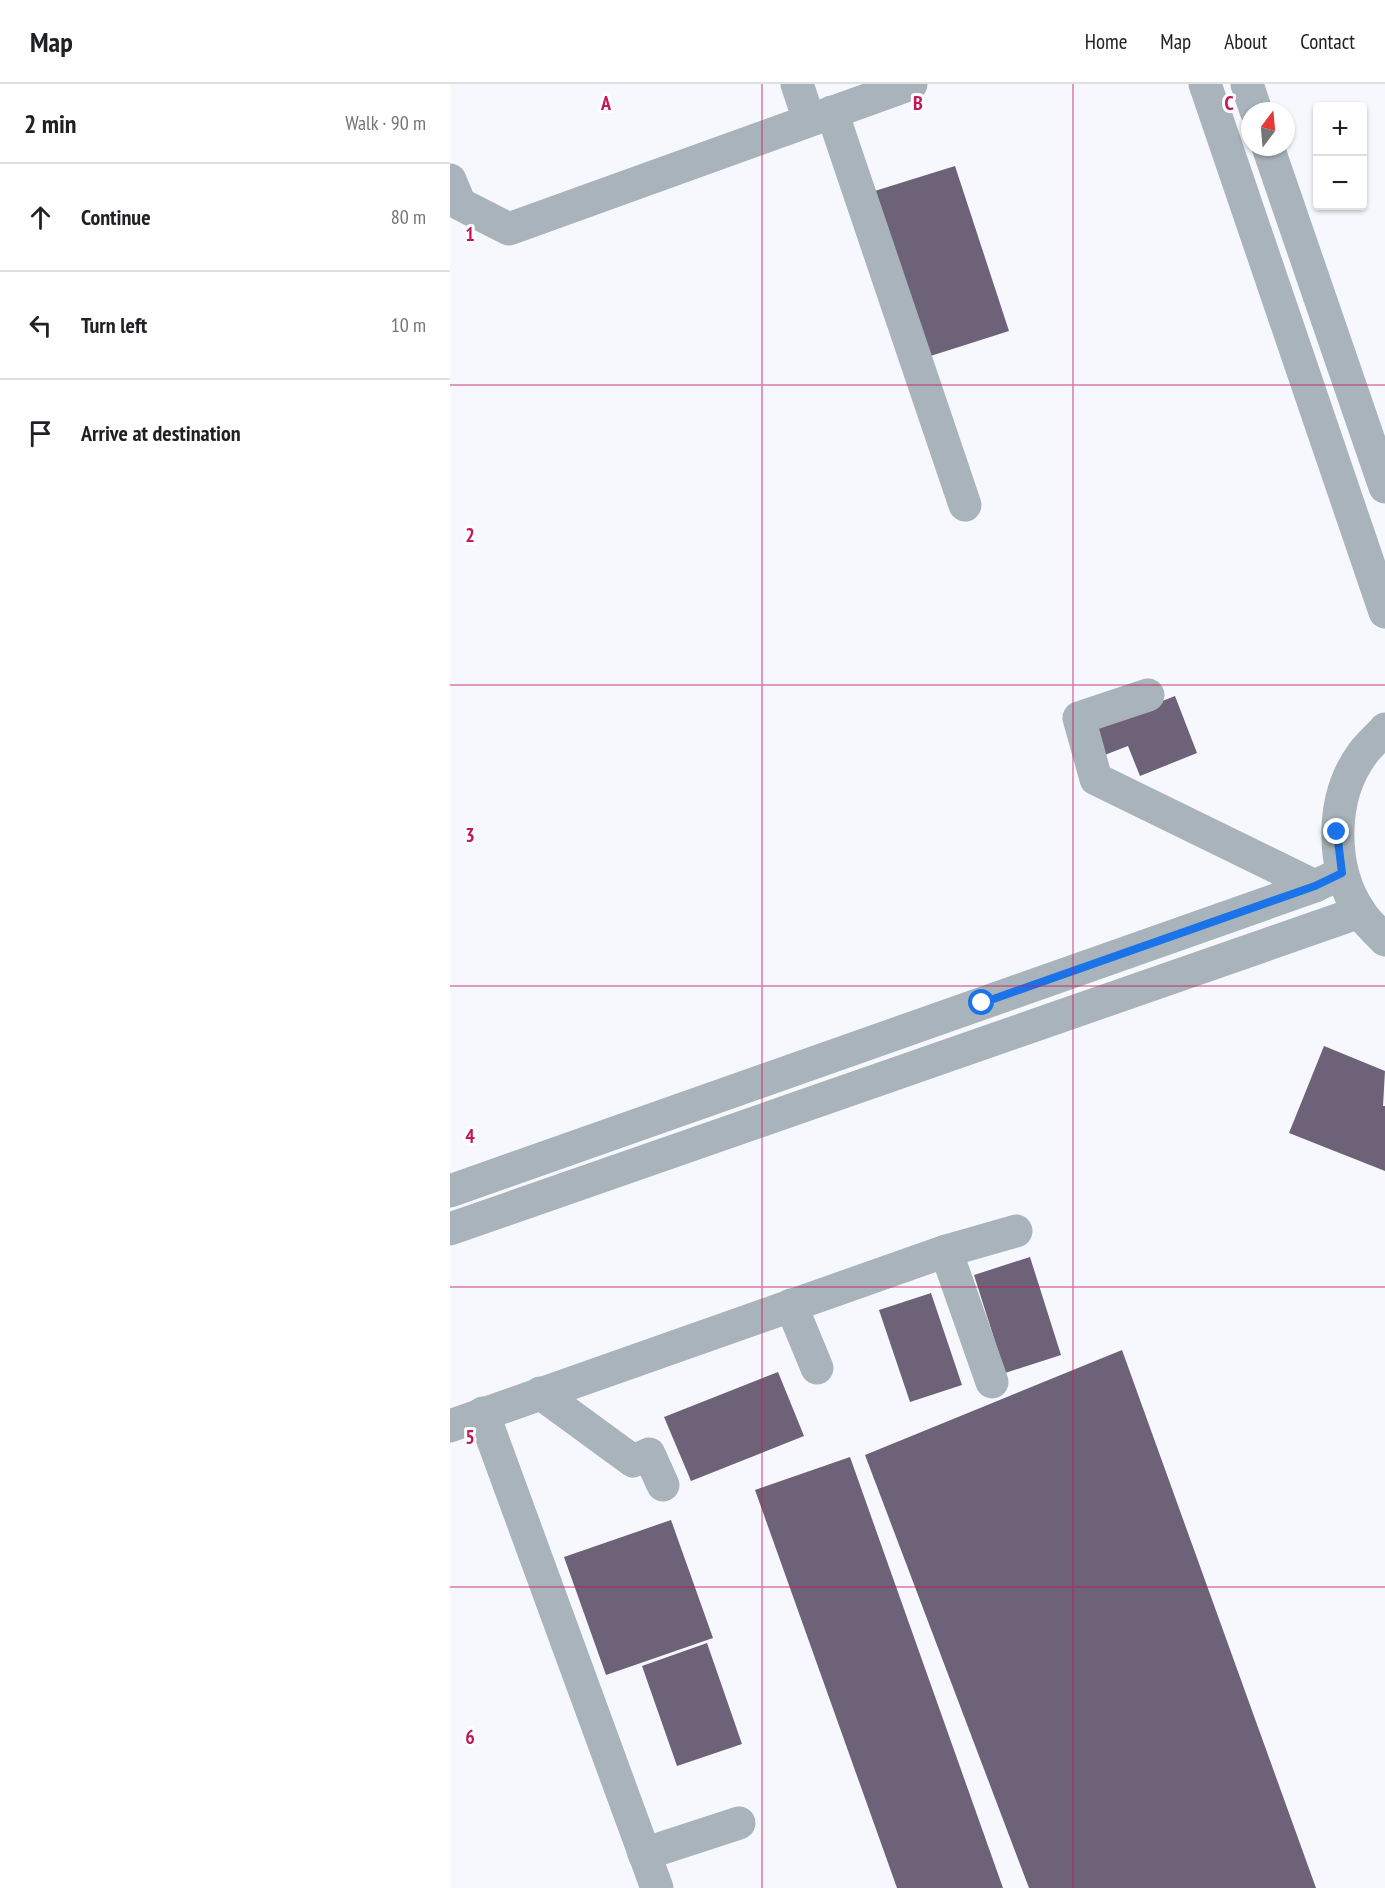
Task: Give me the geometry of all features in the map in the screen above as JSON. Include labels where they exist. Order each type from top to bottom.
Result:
[{"type":"lane","points":[[797,84],[821,116],[965,505]]},
{"type":"lane","points":[[450,180],[460,204],[509,229],[911,84]]},
{"type":"lane","points":[[1204,84],[1385,612]]},
{"type":"lane","points":[[1247,84],[1253,102]]},
{"type":"lane","points":[[1271,156],[1385,487]]},
{"type":"lane","points":[[1148,696],[1079,718],[1096,779],[1328,880],[1385,940]]},
{"type":"lane","points":[[1328,880],[1343,791],[1362,754],[1385,729]]},
{"type":"lane","points":[[450,1191],[1328,880]]},
{"type":"lane","points":[[450,1229],[1360,912]]},
{"type":"lane","points":[[450,1426],[946,1251],[1016,1231]]},
{"type":"lane","points":[[946,1251],[992,1382]]},
{"type":"lane","points":[[791,1305],[817,1368]]},
{"type":"lane","points":[[540,1393],[633,1461],[649,1454],[663,1485]]},
{"type":"lane","points":[[483,1413],[657,1888]]},
{"type":"lane","points":[[644,1854],[739,1823]]},
{"type":"building","points":[[955,166],[1009,331],[918,360],[865,194]]},
{"type":"building","points":[[1175,696],[1197,753],[1140,776],[1128,746],[1102,756],[1091,729]]},
{"type":"building","points":[[1324,1046],[1385,1071],[1383,1106],[1385,1106],[1385,1171],[1289,1133]]},
{"type":"building","points":[[1030,1257],[1061,1355],[1005,1373],[974,1275]]},
{"type":"building","points":[[931,1293],[962,1385],[910,1402],[879,1310]]},
{"type":"building","points":[[1122,1350],[1316,1888],[1029,1888],[865,1455]]},
{"type":"building","points":[[778,1372],[804,1436],[691,1481],[664,1417]]},
{"type":"building","points":[[850,1457],[1003,1888],[897,1888],[755,1490]]},
{"type":"building","points":[[671,1520],[713,1638],[606,1675],[564,1557]]},
{"type":"building","points":[[707,1643],[742,1744],[677,1766],[642,1666]]},
{"type":"route","points":[[982,1003],[1315,886],[1342,873],[1337,832]]}]
